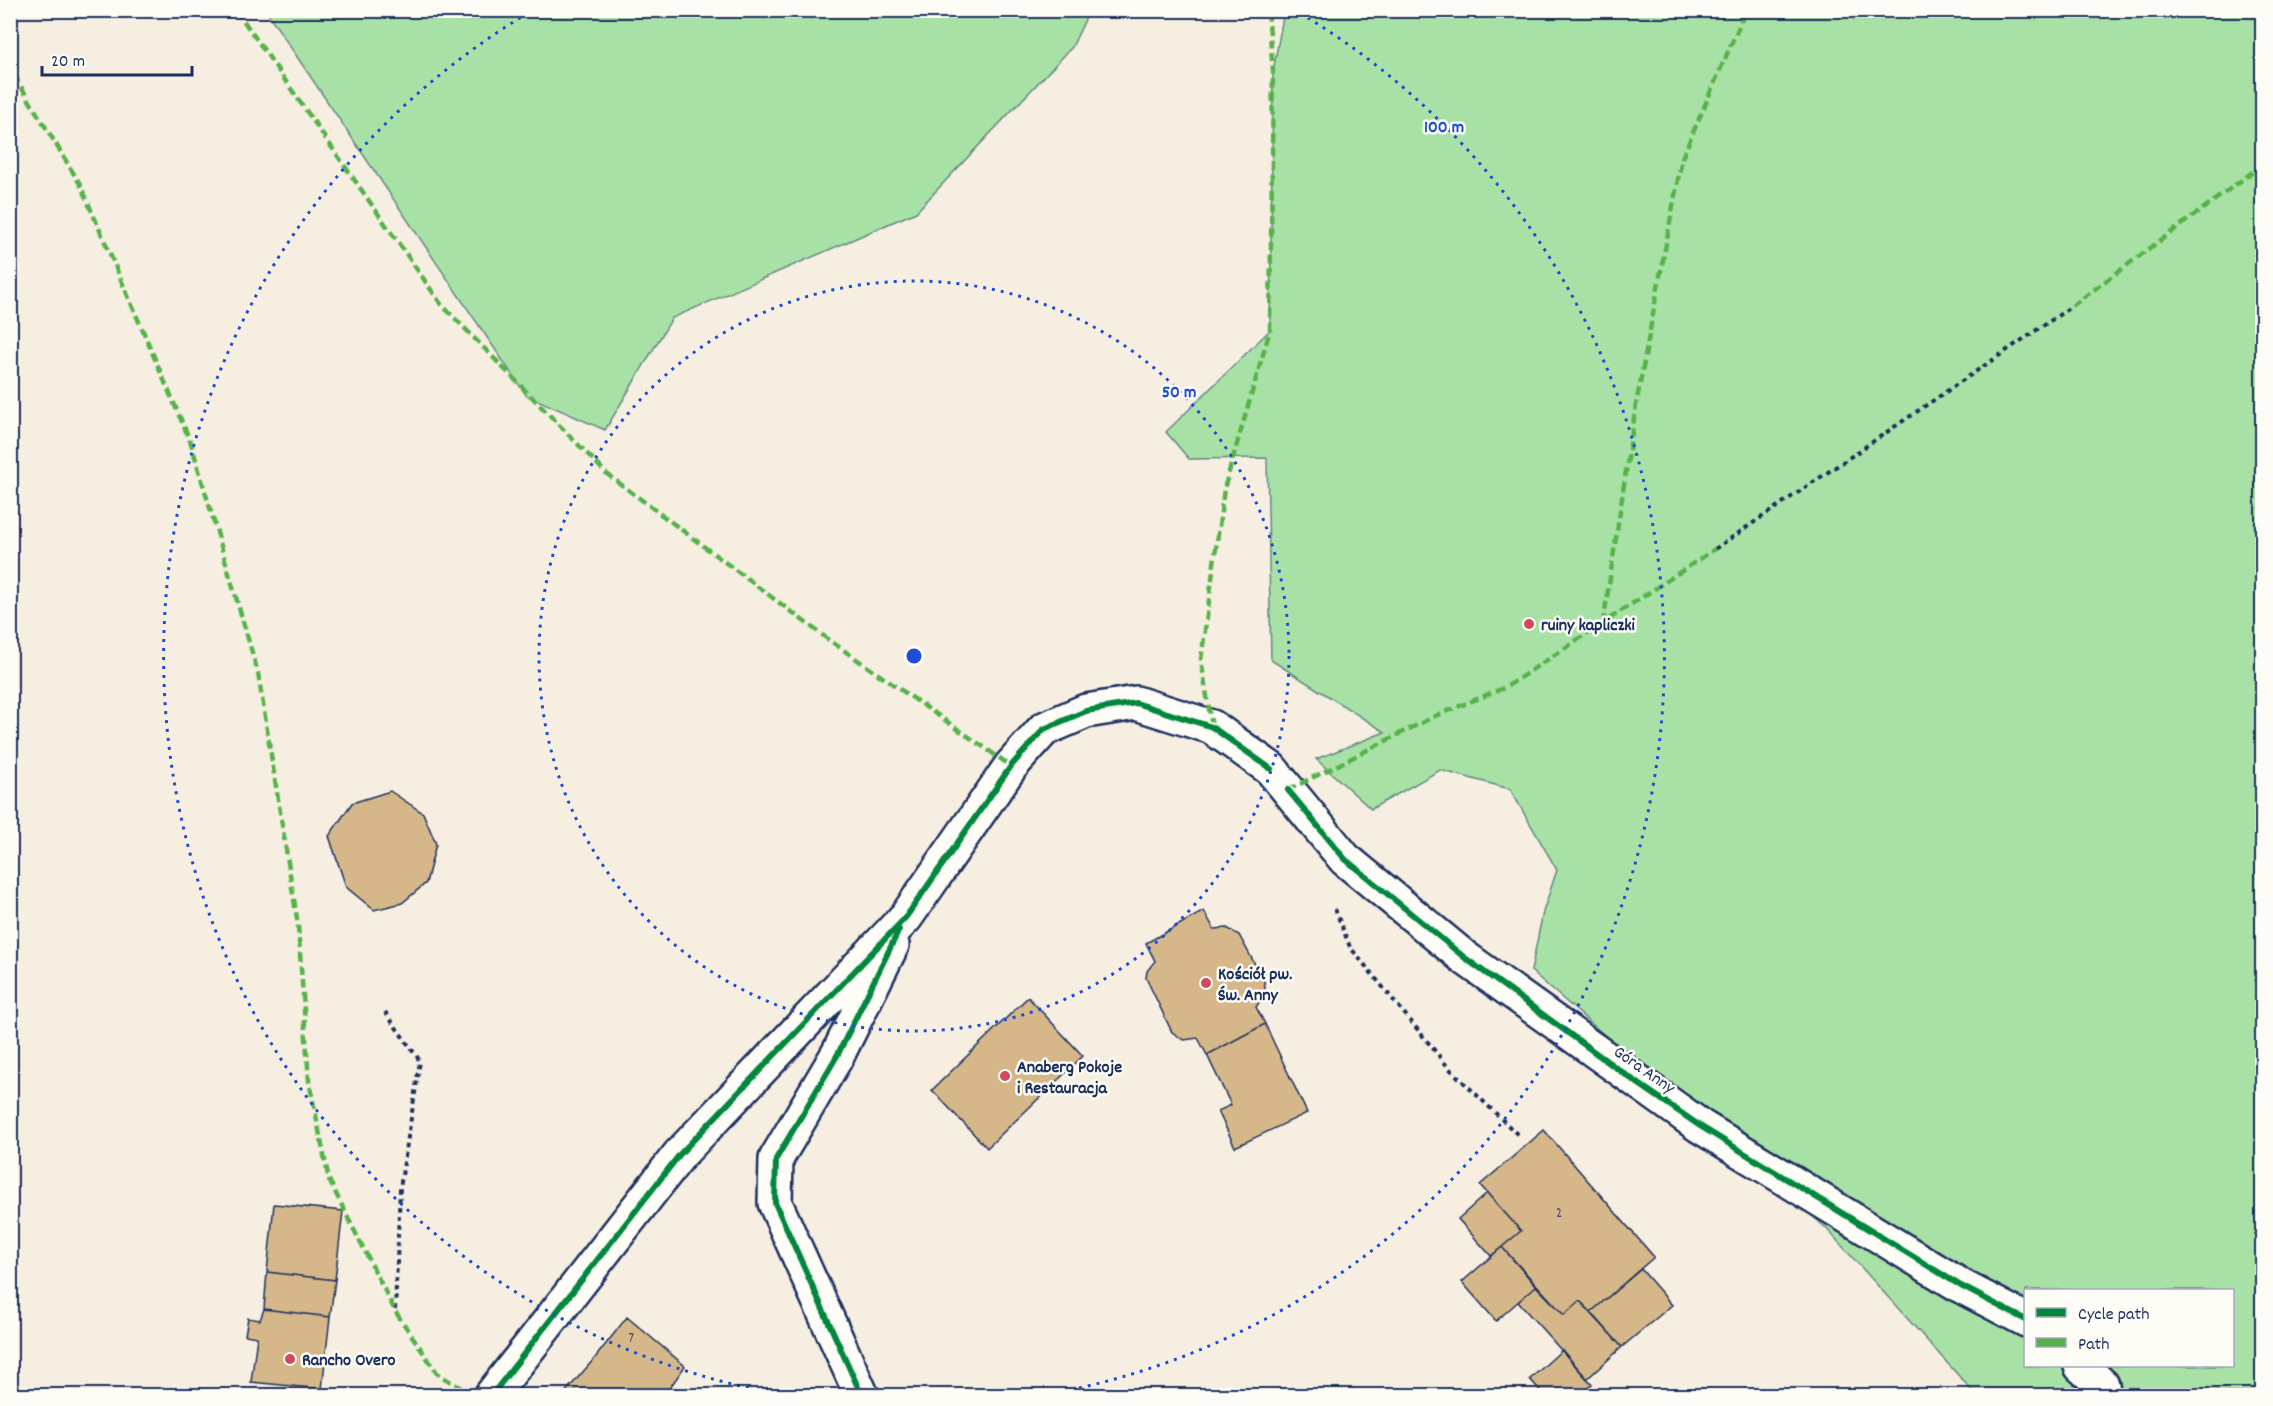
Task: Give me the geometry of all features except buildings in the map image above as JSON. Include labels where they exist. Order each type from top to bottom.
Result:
[{"type":"street","name":"Góra Anny","points":[[906,917],[1011,766],[1044,729],[1086,711],[1136,703],[1212,727],[1271,769],[1345,860],[1484,972],[1700,1126],[1962,1286],[2024,1319]]},
{"type":"street","points":[[491,1395],[680,1154],[906,917]]},
{"type":"street","points":[[862,1395],[775,1203],[776,1159],[838,1054],[906,917]]},
{"type":"street","points":[[2083,1367],[2102,1385],[2104,1395]]},
{"type":"path","points":[[1715,549],[2072,306]]},
{"type":"path","points":[[1334,907],[1350,947],[1449,1068],[1518,1135]]},
{"type":"path","points":[[385,1012],[420,1061],[400,1188],[395,1311]]},
{"type":"green space","points":[[266,11],[1089,11],[1072,47],[916,212],[672,318],[605,430],[526,395]]},
{"type":"green space","points":[[1284,11],[2262,11],[2262,1395],[1976,1395],[1826,1228],[1531,971],[1543,912],[1557,870],[1510,789],[1440,770],[1371,809],[1316,759],[1385,732],[1271,660],[1267,458],[1189,459],[1166,432],[1270,330],[1273,72]]},
{"type":"marked path","points":[[236,10],[441,304],[607,474],[829,640],[1011,766]]},
{"type":"marked path","points":[[1212,727],[1201,660],[1224,489],[1270,330],[1273,72],[1268,10]]},
{"type":"marked path","points":[[1603,624],[1636,405],[1682,158],[1746,10]]},
{"type":"marked path","points":[[14,75],[80,184],[191,443],[258,673],[298,925],[309,1081],[329,1180],[395,1311],[438,1374],[474,1396]]},
{"type":"marked path","points":[[2072,306],[2262,165]]},
{"type":"marked path","points":[[1288,790],[1433,717],[1506,687],[1715,549]]},
{"type":"cycle path","points":[[491,1396],[680,1154],[906,917],[1011,766],[1044,729],[1086,711],[1136,703],[1212,727],[1271,769]]},
{"type":"cycle path","points":[[1288,790],[1345,859],[1465,958],[1626,1075],[1700,1126],[1961,1286],[2024,1319]]},
{"type":"cycle path","points":[[862,1396],[775,1203],[776,1159],[838,1054],[899,930]]},
{"type":"place","name":"ruiny kapliczki","points":[[1529,624]]},
{"type":"place","name":"Kościół pw. Św. Anny","points":[[1206,983]]},
{"type":"place","name":"Anaberg Pokoje i Restauracja","points":[[1005,1076]]},
{"type":"place","name":"Rancho Overo","points":[[290,1359]]}]
